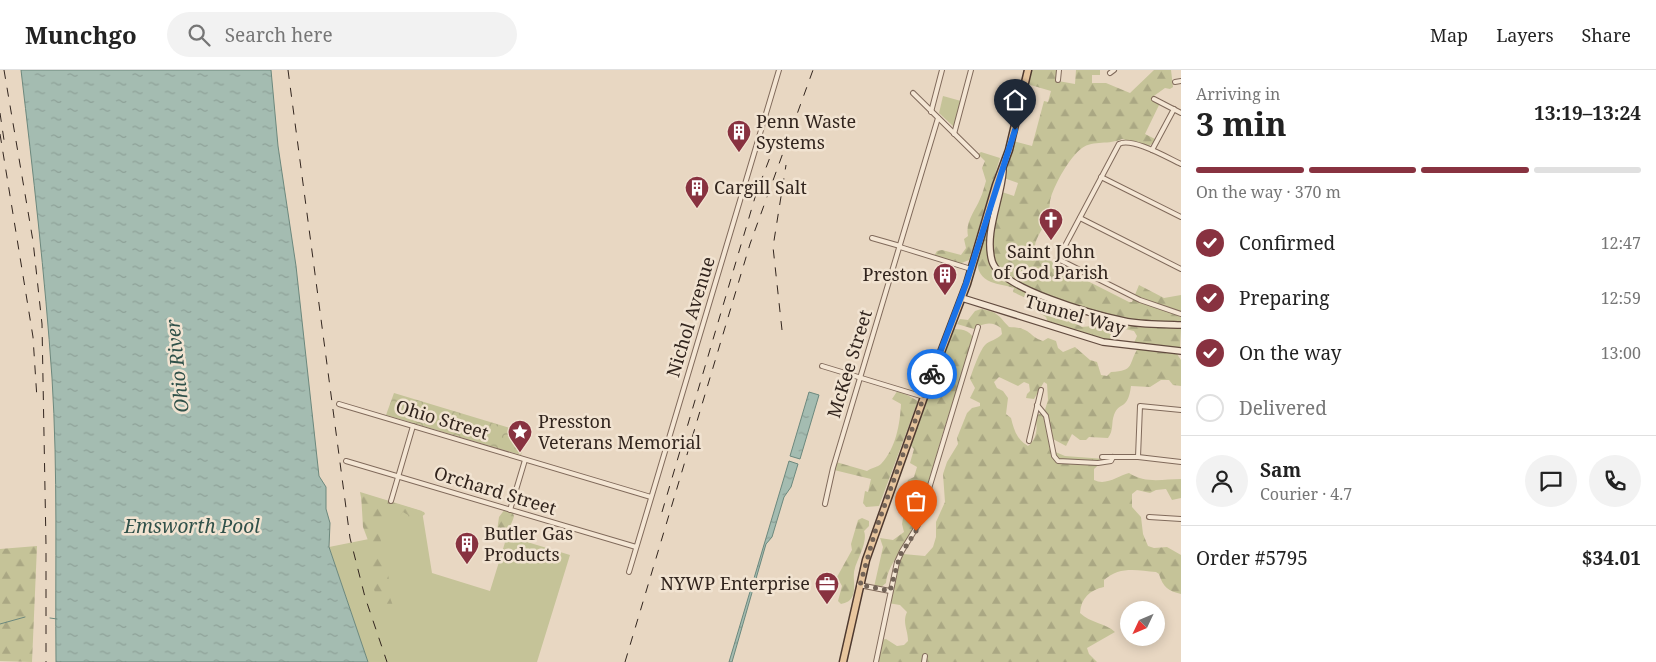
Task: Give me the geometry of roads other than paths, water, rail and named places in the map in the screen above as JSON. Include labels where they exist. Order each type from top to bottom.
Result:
[{"type":"main road","points":[[843,662],[860,585],[875,532],[962,298],[996,185],[1003,171],[1027,71]]},
{"type":"street","name":"Nichol Avenue","points":[[629,572],[779,70]]},
{"type":"street","points":[[931,112],[942,70]]},
{"type":"street","points":[[954,134],[971,70]]},
{"type":"street","points":[[1058,80],[1059,70]]},
{"type":"street","points":[[1175,82],[1181,81]]},
{"type":"street","points":[[913,93],[977,156]]},
{"type":"street","points":[[1154,99],[1181,113]]},
{"type":"street","points":[[1152,150],[1174,109]]},
{"type":"street","name":"McKee Street","points":[[825,504],[860,378],[938,118]]},
{"type":"street","points":[[1181,164],[1152,150],[1128,142],[1121,142],[1058,259],[1140,300],[1181,314]]},
{"type":"street","points":[[1003,171],[1002,187],[990,243],[992,262],[999,273],[1027,289],[1064,304],[1125,321],[1181,325]]},
{"type":"street","points":[[1101,177],[1181,217]]},
{"type":"street","points":[[1080,218],[1181,269]]},
{"type":"street","points":[[872,238],[971,269]]},
{"type":"street","name":"Tunnel Way","points":[[962,298],[1103,342],[1181,351]]},
{"type":"street","points":[[876,662],[890,591],[900,555],[918,525],[978,327]]},
{"type":"street","points":[[822,366],[924,397]]},
{"type":"street","points":[[1029,441],[1041,390]]},
{"type":"street","name":"Ohio Street","points":[[339,404],[651,497]]},
{"type":"street","points":[[1037,405],[1046,416],[1054,456],[1058,461],[1098,463],[1111,461],[1113,457]]},
{"type":"street","points":[[1138,457],[1140,406],[1181,410]]},
{"type":"street","points":[[391,501],[413,426]]},
{"type":"street","points":[[1102,457],[1138,457],[1181,462]]},
{"type":"street","points":[[510,510],[525,460]]},
{"type":"street","name":"Orchard Street","points":[[346,461],[636,547]]},
{"type":"street","points":[[1149,517],[1181,519]]},
{"type":"street","points":[[860,585],[890,591]]},
{"type":"street","points":[[924,662],[925,656]]},
{"type":"water","name":"Emsworth Pool","points":[[21,70],[271,70],[278,146],[296,266],[319,476],[326,487],[326,509],[330,523],[329,547],[368,662],[56,662],[56,485],[52,378],[42,263]]},
{"type":"water","points":[[809,392],[819,395],[800,459],[790,456]]},
{"type":"water","points":[[789,461],[798,464],[791,487],[784,497],[772,537],[766,544],[732,662],[729,662]]},
{"type":"waterway","points":[[0,624],[25,617]]},
{"type":"waterway","points":[[50,618],[57,619]]},
{"type":"railway","points":[[4,70],[33,241],[42,324],[46,662]]},
{"type":"railway","points":[[288,70],[350,538],[365,597],[387,662]]},
{"type":"railway","points":[[625,662],[750,244],[813,70]]},
{"type":"railway","points":[[0,113],[4,140]]},
{"type":"railway","points":[[0,134],[33,337],[37,399]]},
{"type":"railway","points":[[662,512],[756,194],[772,152]]},
{"type":"railway","points":[[782,330],[773,247],[786,165]]},
{"type":"place","name":"Penn Waste Systems","points":[[739,153]]},
{"type":"place","name":"Cargill Salt","points":[[697,209]]},
{"type":"place","name":"Saint John of God Parish","points":[[1051,241]]},
{"type":"place","name":"Preston","points":[[945,296]]},
{"type":"place","name":"Presston Veterans Memorial","points":[[520,453]]},
{"type":"place","name":"Butler Gas Products","points":[[467,565]]},
{"type":"place","name":"NYWP Enterprise","points":[[827,605]]},
{"type":"water label","name":"Ohio River","points":[[177,366]]}]
